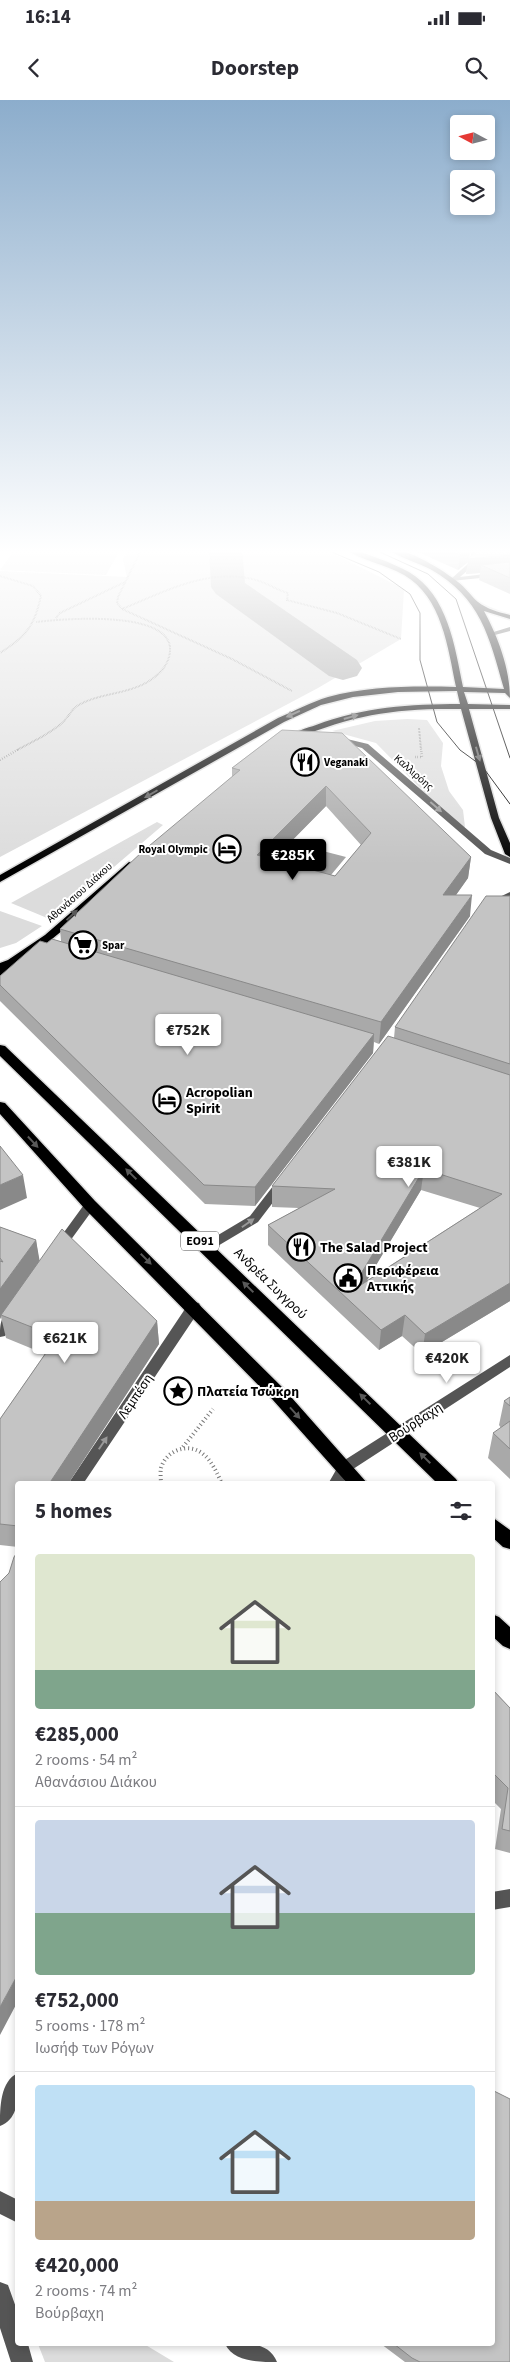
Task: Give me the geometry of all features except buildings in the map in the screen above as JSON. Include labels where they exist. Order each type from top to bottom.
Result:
[{"type":"highway","points":[[0,972],[12,962]]},
{"type":"highway","name":"Ανδρέα Συγγρού","points":[[0,1049],[400,1433],[447,1481]]},
{"type":"highway","points":[[0,1106],[90,1204],[194,1307],[357,1481]]},
{"type":"highway","points":[[495,1528],[510,1541]]},
{"type":"highway","points":[[495,1626],[510,1640]]},
{"type":"main road","points":[[452,654],[460,690],[494,818],[510,854]]},
{"type":"main road","points":[[0,878],[282,720],[330,700],[386,690],[460,690],[509,693],[497,654]]},
{"type":"main road","points":[[501,668],[510,671]]},
{"type":"main road","points":[[285,740],[326,724],[375,711],[405,707],[510,707]]},
{"type":"main road","name":"Αθανάσιου Διάκου","points":[[0,967],[12,962],[35,947],[134,861]]},
{"type":"street","name":"Καλλιρόης","points":[[285,740],[327,737],[353,741],[365,746],[488,852],[510,861]]},
{"type":"street","points":[[481,909],[498,898],[510,895]]},
{"type":"street","points":[[35,947],[50,952]]},
{"type":"street","points":[[207,1247],[254,1219],[289,1173]]},
{"type":"street","points":[[51,1260],[90,1204]]},
{"type":"street","name":"Λεμπέση","points":[[77,1481],[194,1307]]},
{"type":"street","points":[[0,1332],[17,1308]]},
{"type":"street","name":"Βούρβαχη","points":[[345,1467],[510,1360]]},
{"type":"street","points":[[337,1481],[345,1467]]},
{"type":"street","points":[[495,1900],[510,1898]]},
{"type":"street","points":[[0,2116],[15,2088]]},
{"type":"street","points":[[0,2202],[15,2210]]},
{"type":"street","points":[[0,2293],[15,2340]]},
{"type":"street","points":[[17,2346],[22,2362]]},
{"type":"street","points":[[239,2346],[264,2361]]},
{"type":"path","points":[[0,760],[64,721],[76,707],[147,683],[161,672],[170,658],[170,654]]},
{"type":"path","points":[[220,654],[281,683],[294,692]]},
{"type":"path","points":[[407,757],[422,757],[419,723]]},
{"type":"path","points":[[161,1481],[161,1468],[168,1454],[183,1447],[213,1408]]},
{"type":"path","points":[[183,1447],[200,1451],[220,1481]]},
{"type":"shaded area","points":[[0,654],[376,654],[318,688],[0,857]]},
{"type":"shaded area","points":[[427,720],[443,743],[441,766],[449,791],[463,810],[465,827],[457,826],[376,743],[332,731],[375,721]]},
{"type":"shaded area","points":[[157,822],[163,825],[52,920],[11,903]]},
{"type":"shaded area","points":[[319,850],[346,857],[326,881],[298,874]]},
{"type":"shaded area","points":[[0,911],[42,926],[16,943],[0,948]]},
{"type":"shaded area","points":[[39,2346],[147,2346],[174,2362],[45,2362]]},
{"type":"waterway","points":[[322,654],[343,668]]},
{"type":"tram line","points":[[420,654],[420,660],[437,722],[460,750],[482,766],[510,804]]},
{"type":"tram line","points":[[475,654],[510,758]]},
{"type":"place","name":"Veganaki","points":[[305,762]]},
{"type":"place","name":"Royal Olympic","points":[[227,849]]},
{"type":"place","name":"Spar","points":[[83,945]]},
{"type":"place","name":"Acropolian Spirit","points":[[167,1100]]},
{"type":"place","name":"The Salad Project","points":[[301,1247]]},
{"type":"place","name":"Περιφέρεια Αττικής","points":[[348,1278]]},
{"type":"place","name":"Πλατεία Τσώκρη","points":[[178,1391]]}]
